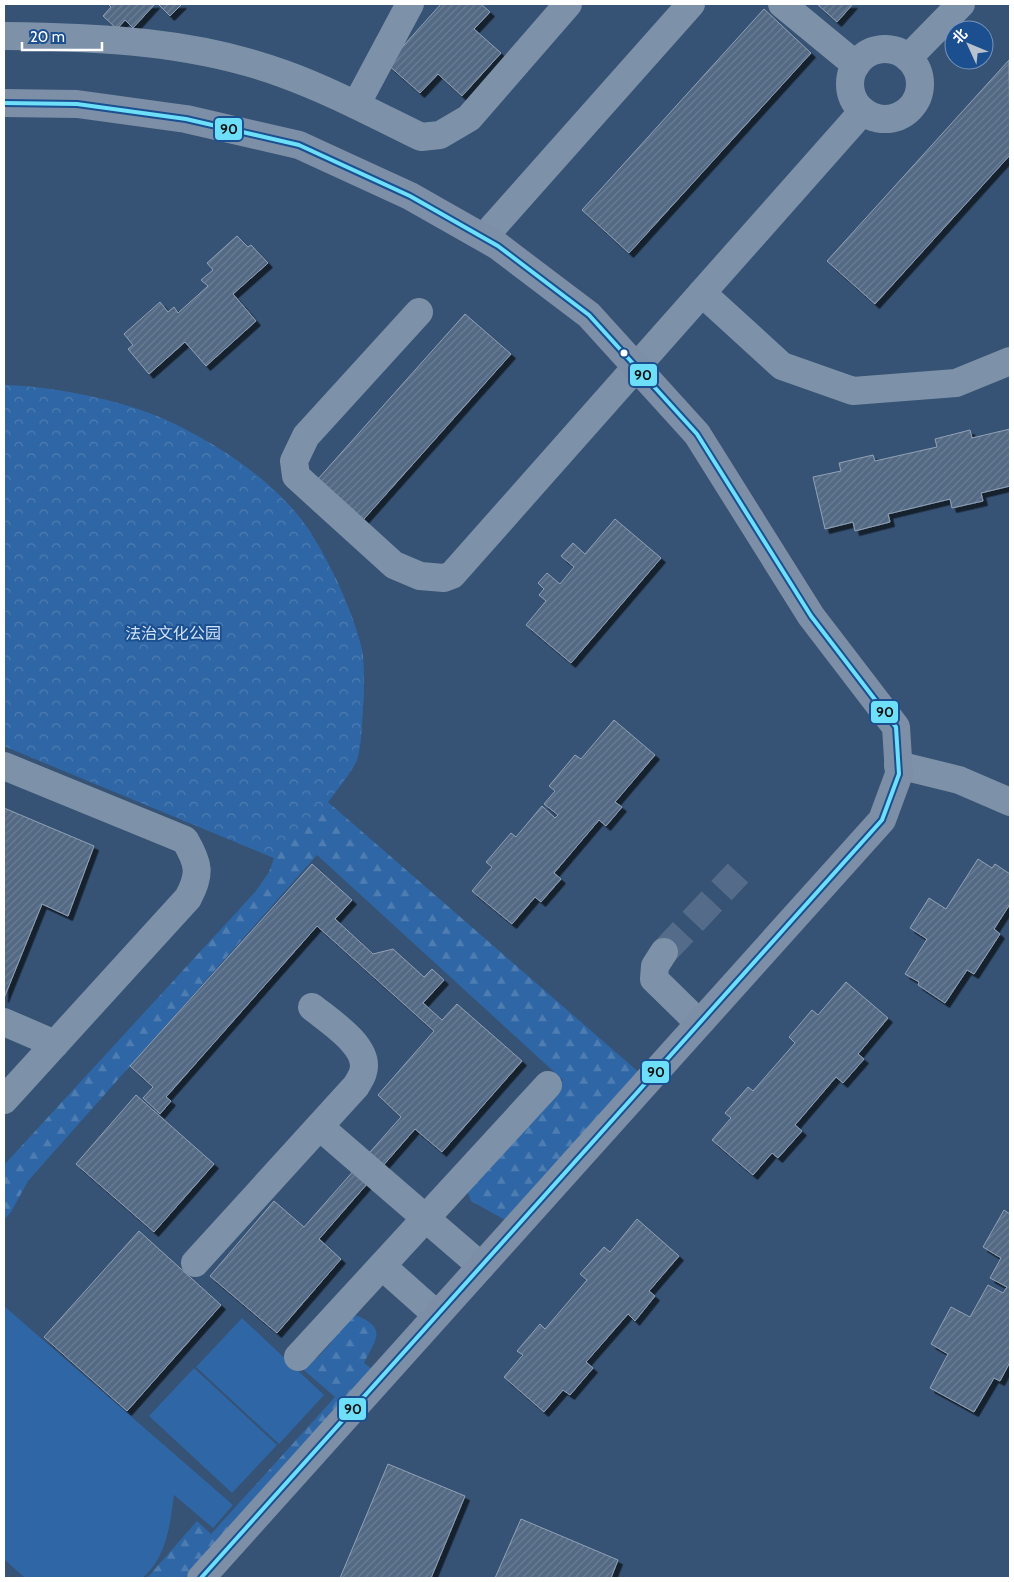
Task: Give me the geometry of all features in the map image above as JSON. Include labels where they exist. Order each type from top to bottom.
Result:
[{"type":"main road","points":[[4,104],[77,104],[177,118],[299,146],[410,196],[498,246],[589,315],[697,434],[811,616],[896,727],[899,774],[882,820],[201,1578]]},
{"type":"lane","points":[[356,106],[410,4]]},
{"type":"lane","points":[[4,36],[165,43],[283,73],[422,138],[440,135],[469,118],[568,4]]},
{"type":"lane","points":[[484,237],[691,4]]},
{"type":"lane","points":[[782,4],[856,66]]},
{"type":"lane","points":[[908,58],[961,4]]},
{"type":"lane","points":[[880,49],[892,50],[908,58],[918,71],[921,83],[919,94],[913,105],[905,113],[889,119],[872,117],[863,111],[856,103],[851,92],[850,81],[856,66],[869,53],[880,49]]},
{"type":"lane","points":[[419,312],[306,436],[294,462],[296,476],[394,565],[420,576],[444,578],[452,575],[863,111]]},
{"type":"lane","points":[[702,293],[782,366],[853,391],[956,383],[1010,361]]},
{"type":"lane","points":[[898,765],[959,780],[1010,802]]},
{"type":"lane","points":[[4,766],[185,840],[194,855],[198,871],[195,885],[188,898],[4,1100]]},
{"type":"lane","points":[[664,952],[655,966],[654,979],[699,1023]]},
{"type":"lane","points":[[195,1263],[320,1127],[356,1086],[364,1071],[364,1059],[358,1045],[312,1006]]},
{"type":"lane","points":[[4,1022],[55,1044]]},
{"type":"lane","points":[[298,1358],[548,1085]]},
{"type":"lane","points":[[320,1127],[481,1266]]},
{"type":"lane","points":[[382,1266],[437,1315]]},
{"type":"green space","name":"法治文化公园","points":[[4,385],[73,393],[118,403],[162,418],[198,436],[244,465],[285,501],[307,527],[336,578],[358,633],[364,663],[362,727],[358,756],[353,767],[328,802],[642,1075],[505,1220],[471,1201],[467,1191],[563,1080],[317,855],[28,1181],[11,1212],[4,1220],[4,1165],[255,892],[269,872],[274,858],[4,746]]},
{"type":"green space","name":"法治文化公园","points":[[4,385],[38,387],[104,399],[136,409],[197,436],[226,454],[276,493],[297,514],[316,542],[342,594],[355,628],[359,645],[364,679],[364,697],[358,754],[355,764],[331,798],[274,858],[4,746]]},
{"type":"green space","points":[[4,1306],[233,1505],[213,1528],[174,1495],[169,1529],[162,1551],[157,1561],[142,1578],[25,1578],[4,1559]]},
{"type":"green space","points":[[355,1315],[366,1320],[376,1330],[375,1341],[364,1363],[376,1372],[185,1578],[147,1578],[197,1521],[211,1534],[335,1397],[298,1365],[317,1358],[330,1344],[337,1329]]},
{"type":"green space","points":[[242,1318],[324,1395],[279,1444],[196,1367]]},
{"type":"green space","points":[[194,1368],[277,1445],[232,1493],[149,1416]]},
{"type":"building","points":[[108,4],[155,4],[133,28],[125,20],[117,29],[103,16],[111,7]]},
{"type":"building","points":[[158,4],[182,4],[170,16]]},
{"type":"building","points":[[441,4],[481,4],[490,12],[474,29],[501,53],[462,96],[438,74],[420,93],[387,64]]},
{"type":"building","points":[[817,4],[853,4],[837,22]]},
{"type":"building","points":[[764,9],[811,53],[629,253],[582,210]]},
{"type":"building","points":[[1009,60],[1010,155],[875,304],[827,261]]},
{"type":"building","points":[[237,236],[248,247],[251,245],[268,263],[233,294],[256,321],[206,366],[185,342],[149,374],[128,349],[133,345],[124,334],[160,302],[168,312],[174,307],[178,313],[208,286],[201,280],[213,270],[207,263]]},
{"type":"building","points":[[465,314],[511,354],[363,520],[318,479]]},
{"type":"building","points":[[1010,429],[1010,486],[981,493],[983,501],[952,508],[950,499],[888,514],[890,522],[855,531],[853,522],[825,529],[813,477],[841,471],[839,463],[873,455],[875,461],[937,447],[935,439],[970,430],[972,438]]},
{"type":"building","points":[[615,519],[661,558],[571,663],[526,625],[546,601],[539,595],[544,589],[538,583],[547,573],[560,584],[574,567],[561,556],[573,543],[585,554]]},
{"type":"building","points":[[614,720],[655,755],[615,802],[622,807],[606,826],[599,820],[554,873],[561,879],[541,902],[535,897],[512,924],[472,891],[492,867],[486,862],[511,833],[516,837],[542,806],[555,818],[558,815],[544,804],[555,791],[549,786],[575,755],[581,759]]},
{"type":"building","points":[[4,808],[94,846],[68,916],[42,904],[4,998]]},
{"type":"building","points":[[978,859],[992,868],[995,864],[1010,874],[1010,904],[994,929],[1000,934],[974,974],[967,970],[945,1003],[918,985],[919,982],[905,974],[927,939],[910,928],[929,898],[946,909]]},
{"type":"building","points":[[312,864],[352,900],[335,919],[373,954],[393,949],[424,977],[432,969],[444,980],[423,1003],[442,1020],[457,1004],[522,1061],[442,1152],[415,1129],[319,1239],[341,1259],[277,1333],[210,1276],[274,1201],[304,1227],[401,1117],[378,1095],[434,1031],[317,926],[166,1097],[171,1101],[160,1114],[143,1098],[153,1087],[130,1066]]},
{"type":"building","points":[[846,982],[888,1018],[858,1054],[864,1059],[843,1083],[836,1077],[795,1125],[802,1131],[778,1158],[772,1153],[753,1175],[712,1140],[731,1118],[725,1113],[748,1087],[753,1091],[795,1043],[789,1037],[812,1010],[818,1015]]},
{"type":"building","points":[[136,1095],[214,1164],[154,1232],[76,1164]]},
{"type":"building","points":[[1004,1210],[1010,1214],[1010,1362],[1000,1381],[994,1378],[974,1412],[930,1388],[948,1354],[931,1344],[951,1307],[970,1317],[988,1285],[1003,1293],[1007,1287],[990,1278],[1001,1258],[983,1247]]},
{"type":"building","points":[[637,1219],[679,1256],[649,1291],[655,1296],[635,1321],[628,1314],[586,1362],[593,1368],[570,1395],[563,1390],[544,1412],[504,1377],[523,1355],[517,1351],[540,1324],[545,1329],[587,1280],[580,1274],[604,1247],[610,1252]]},
{"type":"building","points":[[139,1231],[221,1305],[127,1411],[44,1337]]},
{"type":"building","points":[[388,1464],[465,1496],[431,1578],[340,1578]]},
{"type":"building","points":[[521,1519],[618,1560],[611,1578],[495,1578]]},
{"type":"tunnel","points":[[664,952],[738,873]]},
{"type":"transit line","name":"90","points":[[4,103],[77,104],[186,119],[299,145],[410,196],[498,246],[589,315],[697,434],[811,616],[896,727],[899,774],[882,820],[201,1578]]}]
